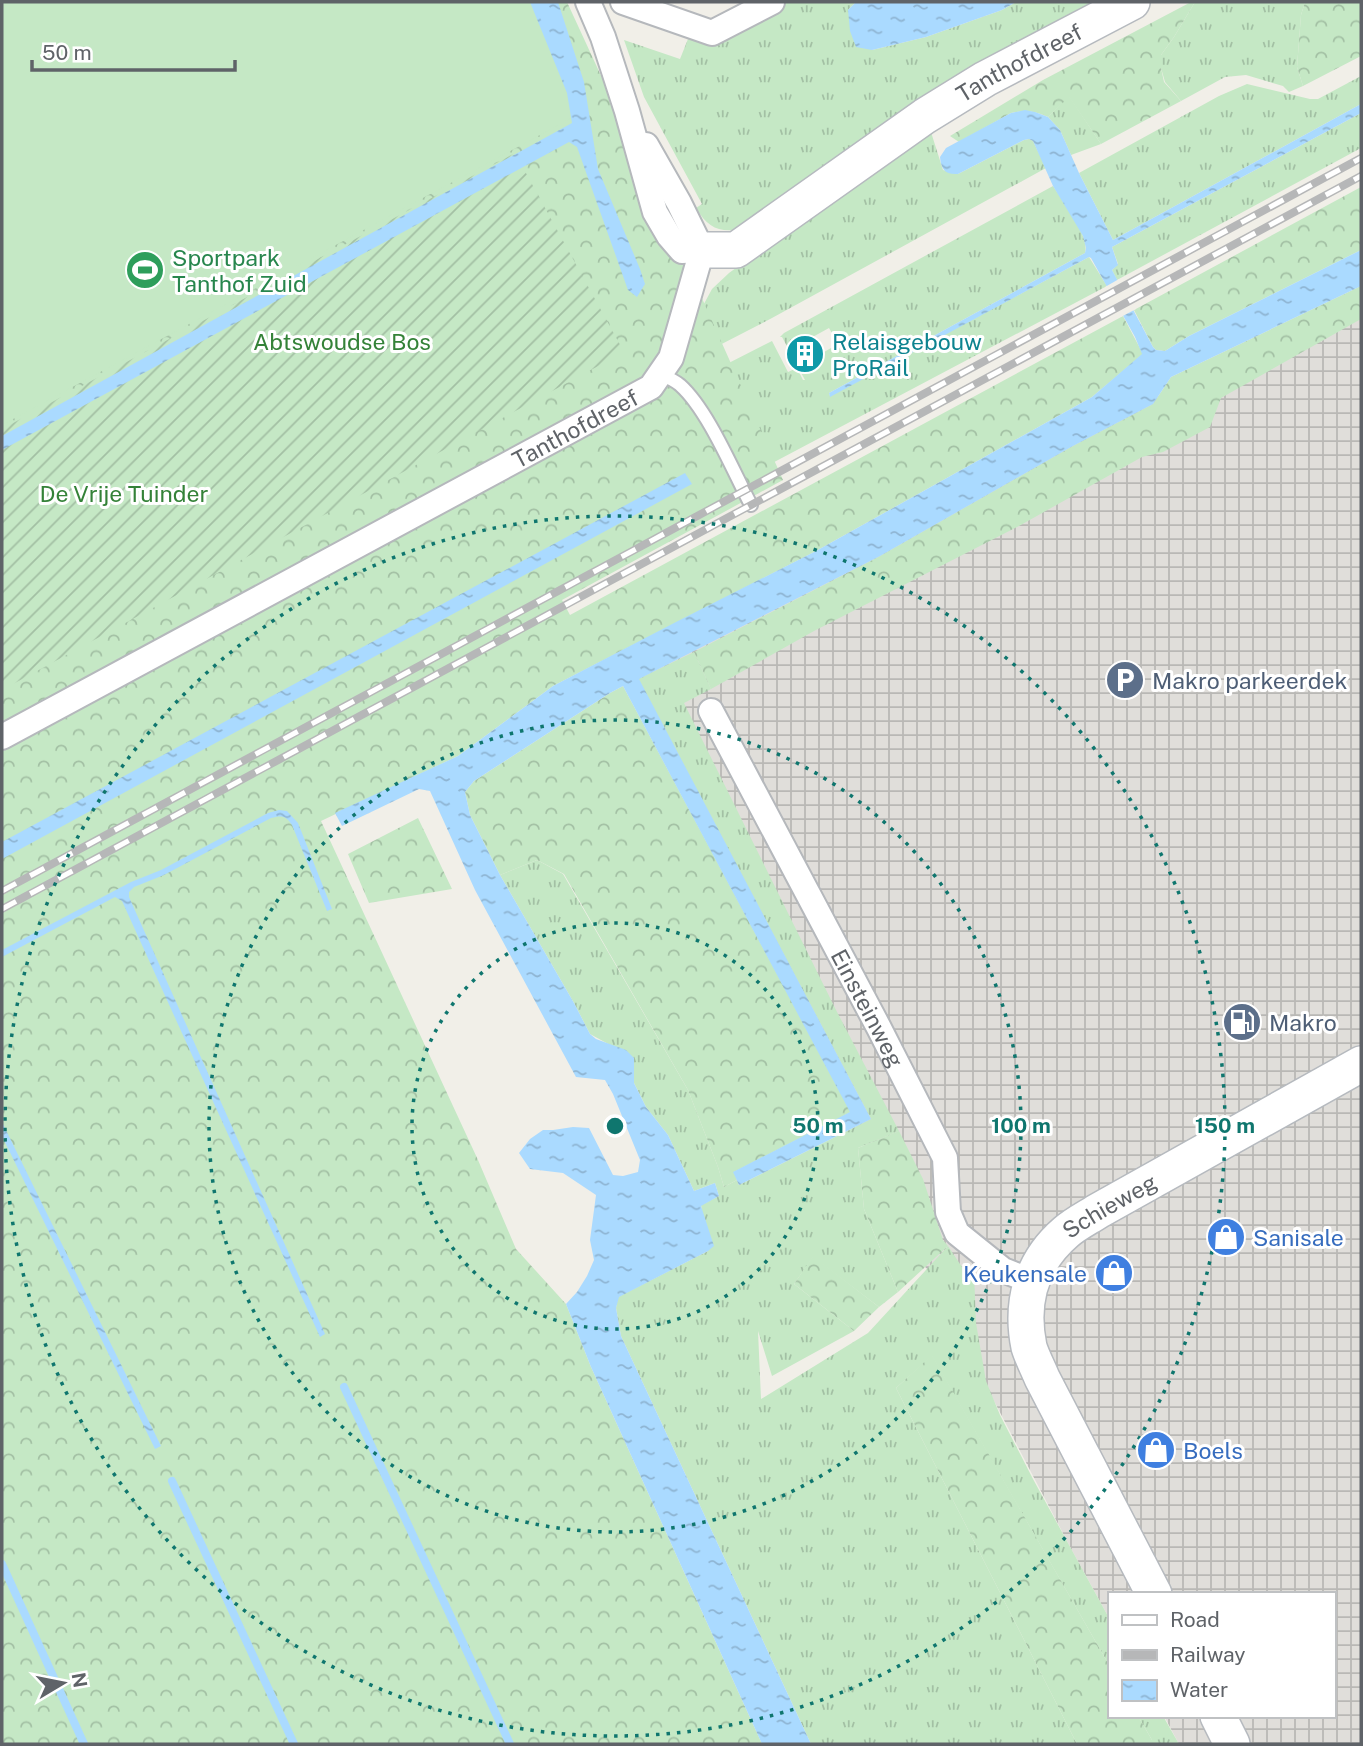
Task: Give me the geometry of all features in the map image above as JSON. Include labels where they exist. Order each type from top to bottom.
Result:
[{"type":"street","points":[[590,2],[627,111],[655,212],[669,236],[682,251],[702,250]]},
{"type":"street","points":[[623,2],[712,33],[772,2]]},
{"type":"street","name":"Tanthofdreef","points":[[2,737],[651,387],[671,358],[702,250],[736,250],[925,116],[985,79],[1132,2]]},
{"type":"street","name":"Einsteinweg","points":[[711,711],[945,1158],[948,1212],[957,1233],[1003,1269],[1031,1281]]},
{"type":"street","name":"Schieweg","points":[[1153,1592],[1030,1350],[1025,1321],[1031,1281],[1042,1258],[1065,1233],[1098,1211],[1361,1064]]},
{"type":"street","points":[[1219,1718],[1232,1744]]},
{"type":"lane","points":[[660,374],[678,383],[693,398],[751,505]]},
{"type":"shaded area","points":[[1361,286],[1361,1744],[1179,1744],[1165,1718],[1335,1718],[1335,1592],[1108,1592],[1108,1616],[942,1301],[638,679]]},
{"type":"green space","name":"Abtswoudse Bos","points":[[2,2],[567,2],[783,480],[562,600],[570,615],[1123,316],[1143,354],[1092,397],[816,551],[553,686],[458,756],[321,821],[478,1160],[516,1249],[566,1304],[591,1367],[762,1744],[2,1744]]},
{"type":"green space","name":"Sportpark Tanthof Zuid","points":[[2,2],[550,2],[575,116],[2,425]]},
{"type":"green space","points":[[785,2],[856,2],[848,10],[872,50],[926,37],[1002,10],[1016,2],[1101,2],[742,229],[715,228],[696,208],[702,204],[644,97],[624,40],[680,59],[688,39],[701,42],[713,40]]},
{"type":"green space","points":[[1195,2],[1305,2],[1301,15],[1297,67],[1303,86],[1289,92],[1283,86],[1246,75],[1225,77],[1181,101],[1165,82],[1161,55]]},
{"type":"green space","points":[[1195,2],[1161,55],[1164,82],[1181,101],[1101,144],[1069,97],[1048,117],[1030,112],[1011,113],[959,142],[950,136],[1043,80]]},
{"type":"green space","points":[[1305,2],[1361,2],[1361,56],[1303,86],[1297,67],[1301,15]]},
{"type":"green space","points":[[1361,76],[1361,104],[1113,240],[1079,173],[1219,96],[1247,84],[1318,99]]},
{"type":"green space","points":[[1069,96],[1101,144],[1071,155],[1060,130],[1048,117]]},
{"type":"green space","points":[[1361,113],[1361,148],[1117,280],[1112,270],[1118,264],[1112,247]]},
{"type":"green space","points":[[930,129],[943,170],[958,174],[1029,139],[1033,141],[1046,168],[712,349],[692,326],[712,289],[729,273]]},
{"type":"green space","name":"De Vrije Tuinder","points":[[515,153],[624,352],[2,690],[2,429]]},
{"type":"green space","points":[[1053,186],[1080,228],[1084,237],[1085,253],[829,393],[830,396],[1089,257],[1107,286],[761,469],[717,369],[772,341],[788,372],[797,368],[805,380],[798,367],[838,344],[829,328],[789,350],[780,337],[784,333]]},
{"type":"green space","points":[[1361,187],[1361,250],[1189,336],[1165,351],[1153,347],[1134,310]]},
{"type":"green space","points":[[1361,286],[1361,319],[1221,398],[1210,427],[1163,452],[1142,457],[1019,526],[814,631],[711,689],[694,652],[880,556],[1071,447],[1153,404],[1171,377]]},
{"type":"green space","points":[[694,652],[711,689],[684,703],[899,1131],[858,1148],[864,1209],[898,1292],[879,1307],[813,1257],[794,1284],[854,1331],[772,1376],[758,1331],[761,1399],[868,1333],[948,1246],[962,1267],[974,1272],[976,1323],[986,1381],[1033,1479],[1108,1616],[1108,1663],[932,1356],[896,1388],[1077,1744],[811,1744],[621,1336],[616,1308],[618,1297],[708,1251],[701,1205],[719,1196],[715,1183],[694,1191],[668,1135],[646,1107],[634,1083],[634,1058],[590,1034],[500,875],[537,860],[563,874],[688,1090],[724,1187],[737,1180],[739,1185],[871,1119],[638,679]]},
{"type":"green space","points":[[623,686],[851,1112],[734,1172],[737,1180],[724,1187],[688,1090],[564,874],[537,860],[500,875],[470,815],[465,792],[474,781]]},
{"type":"green space","points":[[418,818],[452,889],[369,903],[348,854]]},
{"type":"green space","points":[[899,1131],[923,1179],[943,1240],[948,1246],[898,1292],[864,1209],[858,1148]]},
{"type":"green space","points":[[813,1256],[879,1307],[854,1331],[794,1284]]},
{"type":"green space","points":[[932,1355],[1108,1663],[1108,1718],[1139,1718],[1152,1744],[1077,1744],[896,1388]]},
{"type":"green space","points":[[1139,1718],[1164,1718],[1179,1744],[1152,1744]]},
{"type":"water","points":[[530,2],[558,2],[584,82],[598,169],[645,284],[637,297],[628,290],[577,147],[569,142],[2,450],[2,436],[572,123],[567,93]]},
{"type":"water","points":[[856,2],[1016,2],[1002,10],[926,37],[872,50],[856,47],[850,31],[848,10]]},
{"type":"water","points":[[1361,104],[1361,113],[1112,247],[1118,265],[1112,270],[1153,347],[1165,351],[1189,336],[1361,250],[1361,286],[1171,377],[1153,404],[1071,447],[880,556],[639,679],[871,1119],[739,1185],[733,1172],[850,1112],[623,686],[474,781],[465,792],[470,815],[500,875],[590,1034],[596,1039],[626,1050],[634,1058],[634,1083],[646,1107],[668,1135],[694,1191],[715,1183],[719,1196],[701,1206],[714,1246],[619,1297],[616,1308],[621,1336],[811,1744],[762,1744],[591,1367],[566,1304],[577,1292],[594,1260],[590,1240],[596,1195],[563,1173],[530,1169],[519,1153],[530,1139],[543,1130],[589,1128],[613,1175],[623,1176],[638,1172],[640,1160],[613,1094],[605,1080],[576,1077],[475,890],[430,791],[419,789],[342,826],[335,813],[458,756],[553,686],[816,551],[1092,397],[1142,354],[1089,257],[830,397],[829,393],[1085,253],[1083,236],[1053,186],[1033,141],[1024,140],[958,174],[947,172],[941,165],[940,157],[946,148],[1011,113],[1025,110],[1048,117],[1060,130],[1113,240]]},
{"type":"water","points":[[685,473],[692,484],[2,859],[2,842]]},
{"type":"water","points":[[287,811],[298,823],[332,909],[327,911],[292,825],[286,818],[281,817],[271,818],[164,875],[134,887],[129,892],[129,897],[325,1334],[320,1337],[122,901],[115,897],[2,957],[2,950],[131,882],[161,870],[268,813]]},
{"type":"water","points":[[2,1122],[161,1446],[155,1449],[2,1136]]},
{"type":"pier","points":[[1119,279],[1136,309],[1121,317],[1105,287]]},
{"type":"waterway","points":[[344,1387],[510,1744]]},
{"type":"waterway","points":[[172,1481],[294,1744]]},
{"type":"waterway","points":[[2,1564],[84,1744]]},
{"type":"railway","points":[[2,891],[1361,158]]},
{"type":"railway","points":[[2,909],[1361,176]]},
{"type":"place","name":"Sportpark Tanthof Zuid","points":[[145,270]]},
{"type":"place","name":"Relaisgebouw ProRail","points":[[805,354]]},
{"type":"place","name":"Makro parkeerdek","points":[[1125,680]]},
{"type":"place","name":"Makro","points":[[1242,1022]]},
{"type":"place","name":"Sanisale","points":[[1226,1237]]},
{"type":"place","name":"Keukensale","points":[[1114,1273]]},
{"type":"place","name":"Boels","points":[[1156,1450]]}]
